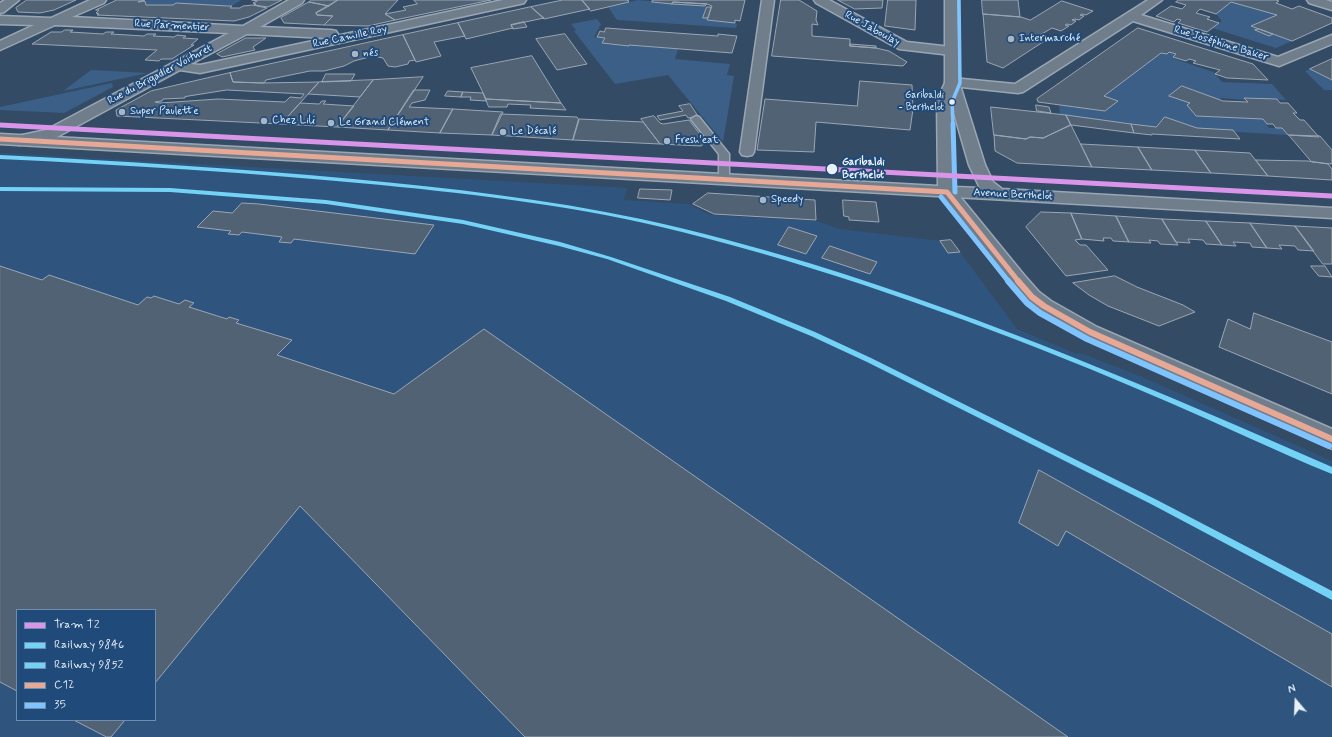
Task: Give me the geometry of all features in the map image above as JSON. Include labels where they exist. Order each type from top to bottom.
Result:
[{"type":"street","points":[[0,9],[13,0]]},
{"type":"street","points":[[0,46],[100,0]]},
{"type":"street","name":"Rue du Brigadier Voituret","points":[[18,140],[51,134],[298,0]]},
{"type":"street","name":"Rue Camille Roy","points":[[180,65],[186,68],[200,69],[520,0]]},
{"type":"street","points":[[748,152],[768,0]]},
{"type":"street","name":"Rue Jaboulay","points":[[820,0],[904,46],[951,51]]},
{"type":"street","points":[[950,0],[952,82],[977,165],[986,184],[998,194]]},
{"type":"street","points":[[952,82],[1018,89],[1156,0]]},
{"type":"street","points":[[1313,0],[1332,6]]},
{"type":"street","name":"Rue Joséphine Baker","points":[[1131,16],[1279,62],[1332,39]]},
{"type":"street","name":"Rue Parmentier","points":[[0,20],[53,22],[67,21],[333,34],[343,39]]},
{"type":"street","points":[[952,82],[944,100],[947,192],[1032,297],[1044,306],[1090,332],[1332,439]]},
{"type":"street","name":"Avenue Berthelot","points":[[0,139],[1332,213]]},
{"type":"lane","points":[[696,119],[724,154],[724,179]]},
{"type":"shaded area","points":[[241,0],[232,6],[176,3],[173,5],[146,5],[145,1]]},
{"type":"shaded area","points":[[638,0],[705,6],[707,7],[703,18],[708,18],[708,20],[735,23],[737,24],[736,28],[617,20],[608,7]]},
{"type":"shaded area","points":[[1231,2],[1277,15],[1252,26],[1259,29],[1256,31],[1269,36],[1273,34],[1292,41],[1276,48],[1212,28],[1222,21],[1216,14]]},
{"type":"shaded area","points":[[597,19],[601,24],[594,37],[605,38],[602,43],[678,49],[675,59],[730,64],[727,75],[734,76],[723,142],[668,75],[615,84],[574,31],[576,30],[571,24]]},
{"type":"shaded area","points":[[1169,52],[1176,54],[1172,58],[1216,73],[1215,74],[1222,82],[1272,84],[1286,100],[1245,98],[1246,100],[1221,98],[1219,100],[1170,96],[1190,103],[1188,106],[1195,116],[1263,119],[1269,128],[1282,128],[1288,135],[1156,127],[1060,115],[1059,105],[1105,110],[1117,101],[1104,96],[1161,53],[1167,54]]},
{"type":"shaded area","points":[[1310,69],[1332,80],[1332,90],[1324,90],[1305,71]]},
{"type":"shaded area","points":[[91,70],[148,73],[63,91]]},
{"type":"shaded area","points":[[112,83],[113,87],[64,113],[0,110],[0,107]]},
{"type":"shaded area","points":[[0,153],[627,188],[624,200],[688,204],[710,215],[816,221],[840,229],[940,241],[951,240],[1017,329],[1077,354],[1083,354],[1142,377],[1332,461],[1332,737],[0,737]]},
{"type":"building","points":[[27,0],[76,0],[54,10],[40,13],[18,12],[16,8]]},
{"type":"building","points":[[117,0],[145,0],[138,2],[145,1],[146,5],[173,5],[176,3],[232,6],[230,8],[240,8],[243,6],[253,5],[267,8],[249,17],[234,21],[97,15],[99,14],[96,13],[99,10],[96,10]]},
{"type":"building","points":[[252,0],[282,0],[268,7],[254,5],[256,4],[253,3],[257,1]]},
{"type":"building","points":[[312,0],[338,0],[329,6],[309,2]]},
{"type":"building","points":[[338,0],[398,0],[385,14],[395,20],[368,26],[324,25],[333,16],[317,15],[316,13]]},
{"type":"building","points":[[414,0],[491,0],[395,20],[385,14],[406,10],[403,7],[417,4]]},
{"type":"building","points":[[563,0],[582,0],[590,9],[544,19],[531,7]]},
{"type":"building","points":[[582,0],[627,0],[629,2],[591,11]]},
{"type":"building","points":[[653,0],[745,0],[740,21],[735,20],[735,23],[707,20],[712,6],[707,4],[673,2],[672,4],[652,2]]},
{"type":"building","points":[[781,0],[799,0],[817,11],[816,20],[818,25],[812,24],[812,36],[850,39],[850,46],[876,48],[889,51],[907,62],[903,66],[772,56]]},
{"type":"building","points":[[838,0],[883,0],[882,8],[855,9]]},
{"type":"building","points":[[888,0],[916,0],[915,30],[885,26]]},
{"type":"building","points":[[982,0],[1018,0],[1020,17],[983,14]]},
{"type":"building","points":[[1179,0],[1276,0],[1279,1],[1276,3],[1292,9],[1299,6],[1332,18],[1332,23],[1292,41],[1251,26],[1277,15],[1231,2],[1216,14],[1200,9],[1196,13],[1210,17],[1207,19],[1219,23],[1207,32],[1178,23],[1181,20],[1177,19],[1174,22],[1156,16],[1171,6],[1182,9],[1186,5],[1176,2]]},
{"type":"building","points":[[1062,1],[1093,11],[1086,15],[1080,15],[1084,16],[1079,20],[1072,20],[1076,21],[1071,25],[1065,25],[1069,26],[1061,31],[1052,28],[1040,35],[1049,38],[1003,68],[987,62],[983,14],[1021,17],[1030,20]]},
{"type":"building","points":[[309,2],[329,6],[316,13],[317,15],[333,16],[324,25],[284,23],[281,18]]},
{"type":"building","points":[[673,2],[707,4],[705,6],[672,4]]},
{"type":"building","points":[[531,7],[544,18],[511,25],[513,28],[466,39],[458,23]]},
{"type":"building","points":[[707,7],[711,7],[708,18],[703,18]]},
{"type":"building","points":[[524,22],[527,27],[513,29],[511,25]]},
{"type":"building","points":[[458,23],[465,36],[434,42],[441,56],[416,62],[403,35]]},
{"type":"building","points":[[606,28],[737,36],[732,53],[602,43],[605,38],[597,37],[600,31],[604,32]]},
{"type":"building","points":[[1138,28],[1253,64],[1268,80],[1227,78],[1215,74],[1220,70],[1193,63],[1196,61],[1189,59],[1186,61],[1173,57],[1176,54],[1169,52],[1167,54],[1161,53],[1104,96],[1118,101],[1105,111],[1038,102],[1037,99]]},
{"type":"building","points":[[1259,29],[1273,34],[1269,36],[1255,30]]},
{"type":"building","points":[[65,30],[73,30],[70,32],[103,34],[106,32],[114,32],[111,34],[144,36],[147,34],[156,34],[153,36],[174,37],[177,35],[186,36],[183,38],[198,39],[191,45],[194,45],[172,59],[161,59],[159,61],[145,60],[157,50],[32,44],[51,32],[61,32]]},
{"type":"building","points":[[565,34],[587,64],[557,70],[536,39]]},
{"type":"building","points":[[403,35],[415,60],[409,61],[408,64],[395,67],[388,66],[383,58],[373,56],[324,71],[310,71],[266,80],[264,83],[233,82],[230,73]]},
{"type":"building","points":[[246,38],[266,38],[253,47],[255,50],[222,57],[217,54]]},
{"type":"building","points":[[850,44],[876,46],[876,48],[850,46]]},
{"type":"building","points":[[532,56],[561,103],[486,99],[471,68]]},
{"type":"building","points":[[1332,59],[1332,80],[1310,69]]},
{"type":"building","points":[[230,73],[233,82],[319,82],[281,124],[117,116],[116,110],[151,91]],"holes":[[[227,90],[304,94],[301,98],[290,97],[285,102],[218,99],[160,103],[155,102],[162,101],[163,99],[185,98]]]},
{"type":"building","points":[[326,74],[355,74],[351,81],[322,82]]},
{"type":"building","points":[[423,77],[388,130],[337,127],[373,80]]},
{"type":"building","points":[[373,80],[360,97],[308,94],[319,82]]},
{"type":"building","points":[[860,81],[912,85],[913,109],[910,130],[816,122],[814,152],[757,150],[765,99],[857,106]]},
{"type":"building","points":[[1182,86],[1223,101],[1248,102],[1244,98],[1277,99],[1280,103],[1288,103],[1297,113],[1293,113],[1300,120],[1304,120],[1319,137],[1288,135],[1282,128],[1276,128],[1273,124],[1267,124],[1263,119],[1196,116],[1187,105],[1190,103],[1169,96]]},
{"type":"building","points":[[414,90],[430,90],[425,100],[412,103],[409,107],[453,109],[440,133],[388,130]]},
{"type":"building","points":[[448,91],[463,92],[461,97],[445,96]]},
{"type":"building","points":[[463,92],[483,93],[486,101],[470,100],[471,97],[461,97]]},
{"type":"building","points":[[486,99],[561,103],[566,110],[530,108],[531,105],[508,104],[507,107],[489,107]]},
{"type":"building","points":[[322,101],[326,101],[323,104],[354,106],[337,127],[281,124],[300,103],[319,104]]},
{"type":"building","points":[[690,104],[698,116],[688,118],[686,115],[660,120],[657,116],[683,111],[679,106]]},
{"type":"building","points":[[1036,105],[1049,107],[1051,113],[1037,111]]},
{"type":"building","points":[[991,107],[1066,115],[1071,125],[1043,138],[1030,137],[1026,139],[994,135]]},
{"type":"building","points":[[453,109],[503,112],[492,135],[440,133]]},
{"type":"building","points":[[501,114],[577,117],[579,120],[573,140],[492,135]]},
{"type":"building","points":[[1066,115],[1131,124],[1134,133],[1071,125]]},
{"type":"building","points":[[654,116],[660,123],[663,124],[689,120],[706,142],[701,146],[660,144],[641,119]]},
{"type":"building","points":[[1165,117],[1197,128],[1233,130],[1240,139],[1134,133],[1131,124],[1156,127]]},
{"type":"building","points":[[579,119],[643,122],[660,144],[573,140]]},
{"type":"building","points":[[1071,125],[1092,167],[1017,163],[995,151],[994,135],[1026,139],[1030,137],[1043,138]]},
{"type":"building","points":[[1289,135],[1320,136],[1332,150],[1332,164],[1312,162]]},
{"type":"building","points":[[1081,144],[1138,147],[1152,170],[1092,167]]},
{"type":"building","points":[[1138,147],[1195,150],[1211,173],[1152,170]]},
{"type":"building","points":[[1195,150],[1250,153],[1268,176],[1211,173]]},
{"type":"building","points":[[1256,160],[1308,161],[1328,164],[1332,169],[1332,180],[1268,176]]},
{"type":"building","points":[[640,189],[672,190],[670,200],[638,198]]},
{"type":"building","points":[[708,193],[815,200],[816,220],[714,214],[693,204]]},
{"type":"building","points":[[843,200],[876,202],[879,222],[849,220],[849,217],[844,216]]},
{"type":"building","points":[[242,203],[434,225],[415,254],[294,239],[291,243],[279,242],[282,237],[242,232],[239,235],[228,234],[231,231],[197,227],[213,211],[232,213]]},
{"type":"building","points":[[1041,212],[1071,213],[1082,239],[1075,240],[1080,245],[1086,245],[1108,270],[1066,276],[1026,227]]},
{"type":"building","points":[[1071,213],[1116,216],[1129,242],[1113,241],[1111,238],[1103,238],[1104,241],[1082,239]]},
{"type":"building","points":[[1116,216],[1162,219],[1178,245],[1160,244],[1158,241],[1149,240],[1151,243],[1129,242]]},
{"type":"building","points":[[1162,219],[1206,221],[1222,245],[1206,244],[1203,240],[1188,239],[1190,243],[1176,242]]},
{"type":"building","points":[[1206,221],[1250,223],[1267,248],[1252,247],[1250,243],[1233,242],[1236,246],[1222,245]]},
{"type":"building","points":[[1250,223],[1295,226],[1314,251],[1298,250],[1295,246],[1279,245],[1282,249],[1267,248]]},
{"type":"building","points":[[1295,226],[1332,228],[1332,264],[1323,264]]},
{"type":"building","points":[[789,227],[817,236],[806,254],[778,245]]},
{"type":"building","points":[[951,240],[960,252],[948,253],[940,241]]},
{"type":"building","points":[[830,246],[877,262],[870,274],[822,258]]},
{"type":"building","points":[[0,266],[42,280],[49,275],[138,305],[147,297],[151,298],[154,296],[179,304],[185,300],[194,303],[189,307],[227,319],[229,317],[239,320],[236,323],[292,340],[277,355],[394,394],[484,329],[1068,737],[525,737],[300,506],[156,682],[156,609],[16,609],[16,690],[0,682]]},
{"type":"building","points":[[1311,266],[1325,266],[1332,277],[1319,276]]},
{"type":"building","points":[[1115,276],[1137,287],[1183,305],[1195,312],[1159,326],[1108,306],[1089,295],[1073,283]]},
{"type":"building","points":[[1254,313],[1332,342],[1332,394],[1219,347],[1228,319],[1250,329]]},
{"type":"building","points":[[1039,470],[1332,634],[1332,687],[1066,531],[1058,546],[1019,523]]},
{"type":"building","points":[[76,721],[124,721],[111,737],[107,737]]},
{"type":"tram line","name":"T2","points":[[0,125],[1332,196]]},
{"type":"rail line","name":"9852","points":[[0,157],[229,170],[407,186],[565,206],[682,230],[766,252],[849,278],[1013,336],[1173,401],[1332,471]]},
{"type":"rail line","name":"9846","points":[[0,189],[170,190],[326,202],[463,222],[560,244],[609,258],[728,299],[813,334],[869,360],[1154,502],[1332,596]]},
{"type":"transit line","name":"35","points":[[955,192],[952,102],[960,83],[959,0]]},
{"type":"transit line","name":"C12","points":[[0,139],[947,192],[1017,280],[1032,297],[1044,306],[1090,332],[1332,439]]},
{"type":"transit line","name":"35","points":[[941,197],[1011,285],[1027,303],[1040,313],[1087,339],[1329,446]]},
{"type":"place","name":"Intermarché","points":[[1011,39]]},
{"type":"place","name":"nés","points":[[355,54]]},
{"type":"place","name":"Garibaldi - Berthelot","points":[[952,102]]},
{"type":"place","name":"Super Paulette","points":[[122,112]]},
{"type":"place","name":"Chez Lili","points":[[264,121]]},
{"type":"place","name":"Le Grand Clément","points":[[331,123]]},
{"type":"place","name":"Le Décalé","points":[[503,132]]},
{"type":"place","name":"Fresh'eat","points":[[667,141]]},
{"type":"place","name":"Garibaldi Berthelot","points":[[832,169]]},
{"type":"place","name":"Speedy","points":[[763,200]]}]
